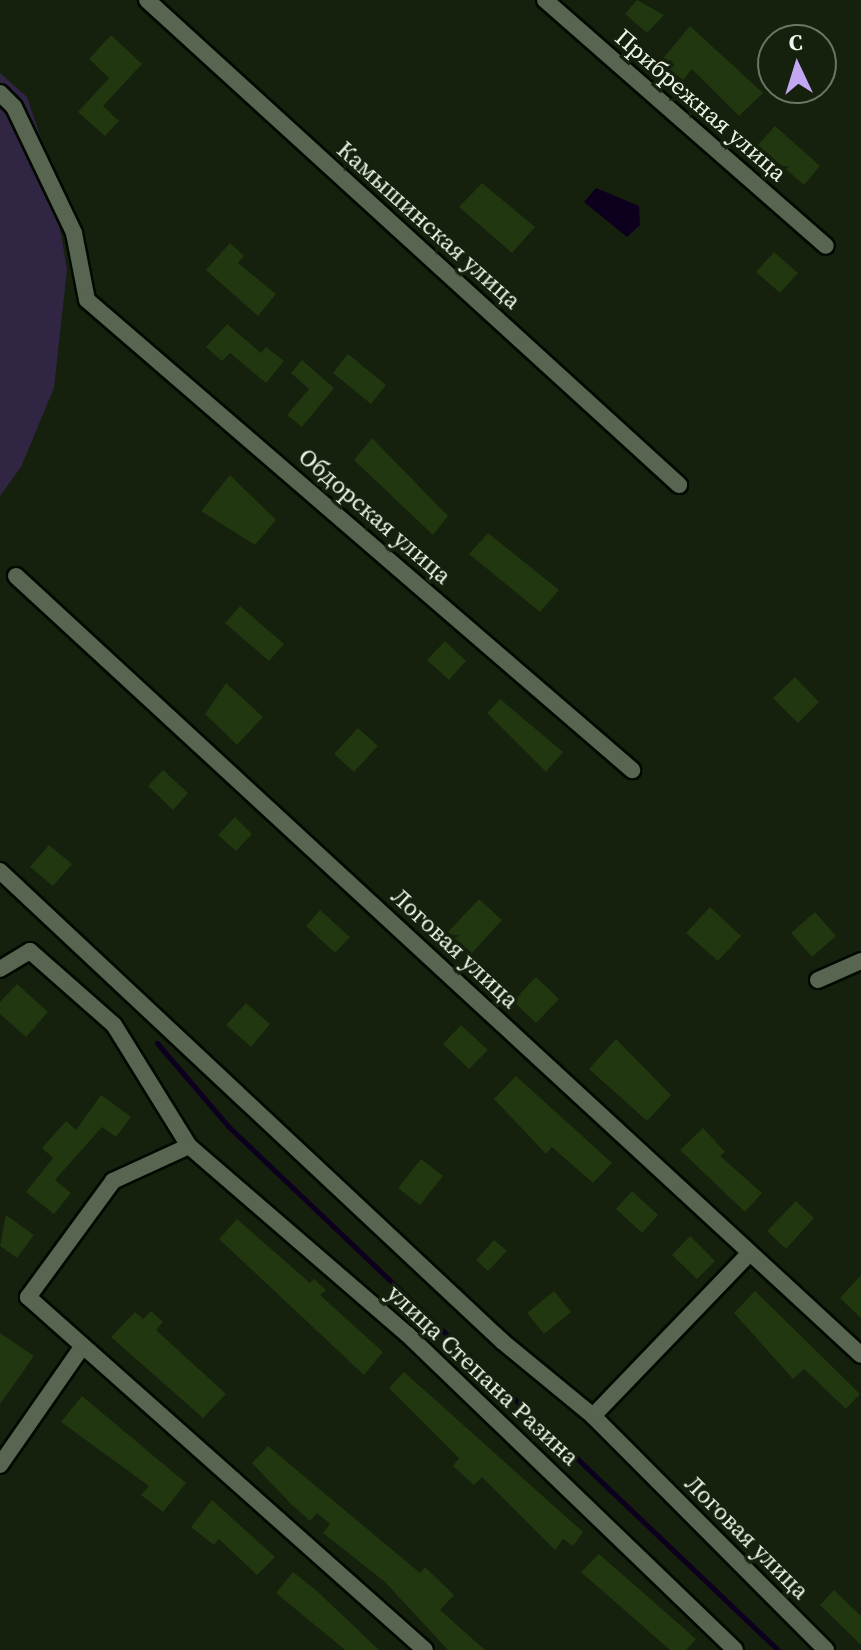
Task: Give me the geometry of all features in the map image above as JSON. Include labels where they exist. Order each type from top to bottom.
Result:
[{"type":"street","name":"Камышинская улица","points":[[147,0],[679,485]]},
{"type":"street","name":"Прибрежная улица","points":[[545,0],[826,246]]},
{"type":"street","name":"Обдорская улица","points":[[0,93],[14,107],[74,233],[87,300],[632,770]]},
{"type":"street","name":"Логовая улица","points":[[16,576],[861,1355]]},
{"type":"street","name":"Логовая улица","points":[[0,871],[503,1342],[593,1416],[826,1650]]},
{"type":"street","name":"улица Степана Разина","points":[[0,969],[30,951],[114,1025],[189,1146],[407,1334],[735,1650]]},
{"type":"street","points":[[818,980],[861,961]]},
{"type":"street","points":[[189,1146],[113,1181],[28,1297],[80,1350],[425,1650]]},
{"type":"street","points":[[593,1416],[750,1253]]},
{"type":"street","points":[[0,1465],[80,1350]]},
{"type":"shaded area","points":[[0,73],[27,97],[48,159],[67,269],[54,388],[21,467],[0,496]]},
{"type":"shaded area","points":[[596,188],[639,206],[640,225],[627,237],[584,202]]},
{"type":"building","points":[[637,0],[664,15],[647,33],[625,14]]},
{"type":"building","points":[[690,26],[757,87],[757,99],[739,116],[692,69],[683,80],[660,62]]},
{"type":"building","points":[[111,35],[142,64],[103,106],[119,121],[105,136],[78,112],[109,78],[89,59]]},
{"type":"building","points":[[775,126],[820,166],[804,185],[758,145]]},
{"type":"building","points":[[482,183],[535,227],[512,253],[459,207]]},
{"type":"building","points":[[230,243],[244,256],[238,263],[276,294],[258,316],[206,270]]},
{"type":"building","points":[[774,252],[798,273],[780,293],[756,272]]},
{"type":"building","points":[[227,324],[261,353],[266,347],[284,361],[266,383],[230,353],[222,361],[206,347]]},
{"type":"building","points":[[348,354],[386,385],[371,404],[333,373]]},
{"type":"building","points":[[302,360],[334,388],[302,427],[287,415],[309,389],[291,373]]},
{"type":"building","points":[[372,438],[448,516],[433,535],[354,460]]},
{"type":"building","points":[[230,475],[276,520],[255,545],[201,511]]},
{"type":"building","points":[[488,533],[559,590],[540,612],[469,554]]},
{"type":"building","points":[[240,606],[284,644],[269,661],[225,623]]},
{"type":"building","points":[[445,641],[466,661],[449,680],[427,660]]},
{"type":"building","points":[[795,677],[819,702],[798,723],[773,698]]},
{"type":"building","points":[[226,683],[263,717],[237,745],[205,714]]},
{"type":"building","points":[[500,699],[563,752],[546,772],[487,713]]},
{"type":"building","points":[[358,728],[378,746],[354,772],[334,754]]},
{"type":"building","points":[[163,770],[188,793],[173,810],[148,786]]},
{"type":"building","points":[[235,817],[252,834],[236,851],[218,835]]},
{"type":"building","points":[[49,845],[72,864],[53,886],[30,867]]},
{"type":"building","points":[[479,899],[502,920],[472,953],[448,932]]},
{"type":"building","points":[[710,907],[741,936],[718,961],[686,933]]},
{"type":"building","points":[[320,910],[350,937],[335,953],[306,926]]},
{"type":"building","points":[[815,912],[836,936],[812,957],[791,933]]},
{"type":"building","points":[[536,977],[559,999],[536,1023],[513,1001]]},
{"type":"building","points":[[17,984],[48,1012],[26,1037],[0,1014],[0,1002]]},
{"type":"building","points":[[246,1003],[270,1024],[251,1047],[226,1025]]},
{"type":"building","points":[[461,1025],[488,1050],[469,1069],[443,1044]]},
{"type":"building","points":[[616,1039],[671,1095],[647,1121],[589,1069]]},
{"type":"building","points":[[516,1076],[612,1163],[593,1183],[552,1147],[546,1154],[494,1099]]},
{"type":"building","points":[[101,1095],[131,1117],[116,1137],[102,1127],[55,1180],[71,1193],[54,1214],[26,1192],[53,1158],[42,1148],[66,1121],[76,1130]]},
{"type":"building","points":[[703,1128],[725,1152],[720,1156],[762,1193],[745,1212],[680,1150]]},
{"type":"building","points":[[421,1159],[443,1176],[420,1205],[398,1188]]},
{"type":"building","points":[[632,1191],[658,1215],[642,1233],[616,1209]]},
{"type":"building","points":[[796,1201],[814,1218],[786,1249],[767,1231]]},
{"type":"building","points":[[6,1215],[34,1235],[17,1258],[0,1246]]},
{"type":"building","points":[[237,1219],[310,1283],[314,1279],[326,1290],[320,1295],[383,1352],[364,1375],[219,1239]]},
{"type":"building","points":[[690,1236],[715,1261],[697,1279],[672,1255]]},
{"type":"building","points":[[494,1240],[507,1251],[488,1271],[476,1260]]},
{"type":"building","points":[[861,1275],[861,1318],[840,1298]]},
{"type":"building","points":[[554,1291],[571,1312],[544,1334],[527,1313]]},
{"type":"building","points":[[755,1291],[860,1394],[846,1409],[804,1369],[793,1379],[734,1313]]},
{"type":"building","points":[[151,1311],[163,1322],[156,1330],[226,1394],[203,1418],[111,1337],[135,1312],[143,1319]]},
{"type":"building","points":[[0,1333],[34,1356],[0,1404]]},
{"type":"building","points":[[404,1372],[583,1532],[573,1546],[563,1539],[555,1550],[482,1477],[474,1485],[453,1466],[459,1458],[389,1388]]},
{"type":"building","points":[[82,1396],[186,1483],[163,1512],[141,1495],[149,1486],[61,1422]]},
{"type":"building","points":[[268,1446],[420,1573],[425,1567],[454,1595],[440,1610],[485,1650],[448,1650],[385,1582],[323,1533],[330,1524],[317,1513],[310,1521],[291,1504],[252,1463]]},
{"type":"building","points":[[212,1500],[275,1557],[257,1575],[219,1539],[214,1545],[191,1527]]},
{"type":"building","points":[[599,1554],[696,1639],[686,1650],[670,1650],[581,1572]]},
{"type":"building","points":[[293,1572],[379,1650],[345,1650],[276,1593]]},
{"type":"building","points":[[834,1590],[861,1616],[861,1645],[820,1605]]},
{"type":"waterway","points":[[157,1043],[229,1127],[778,1650]]}]
